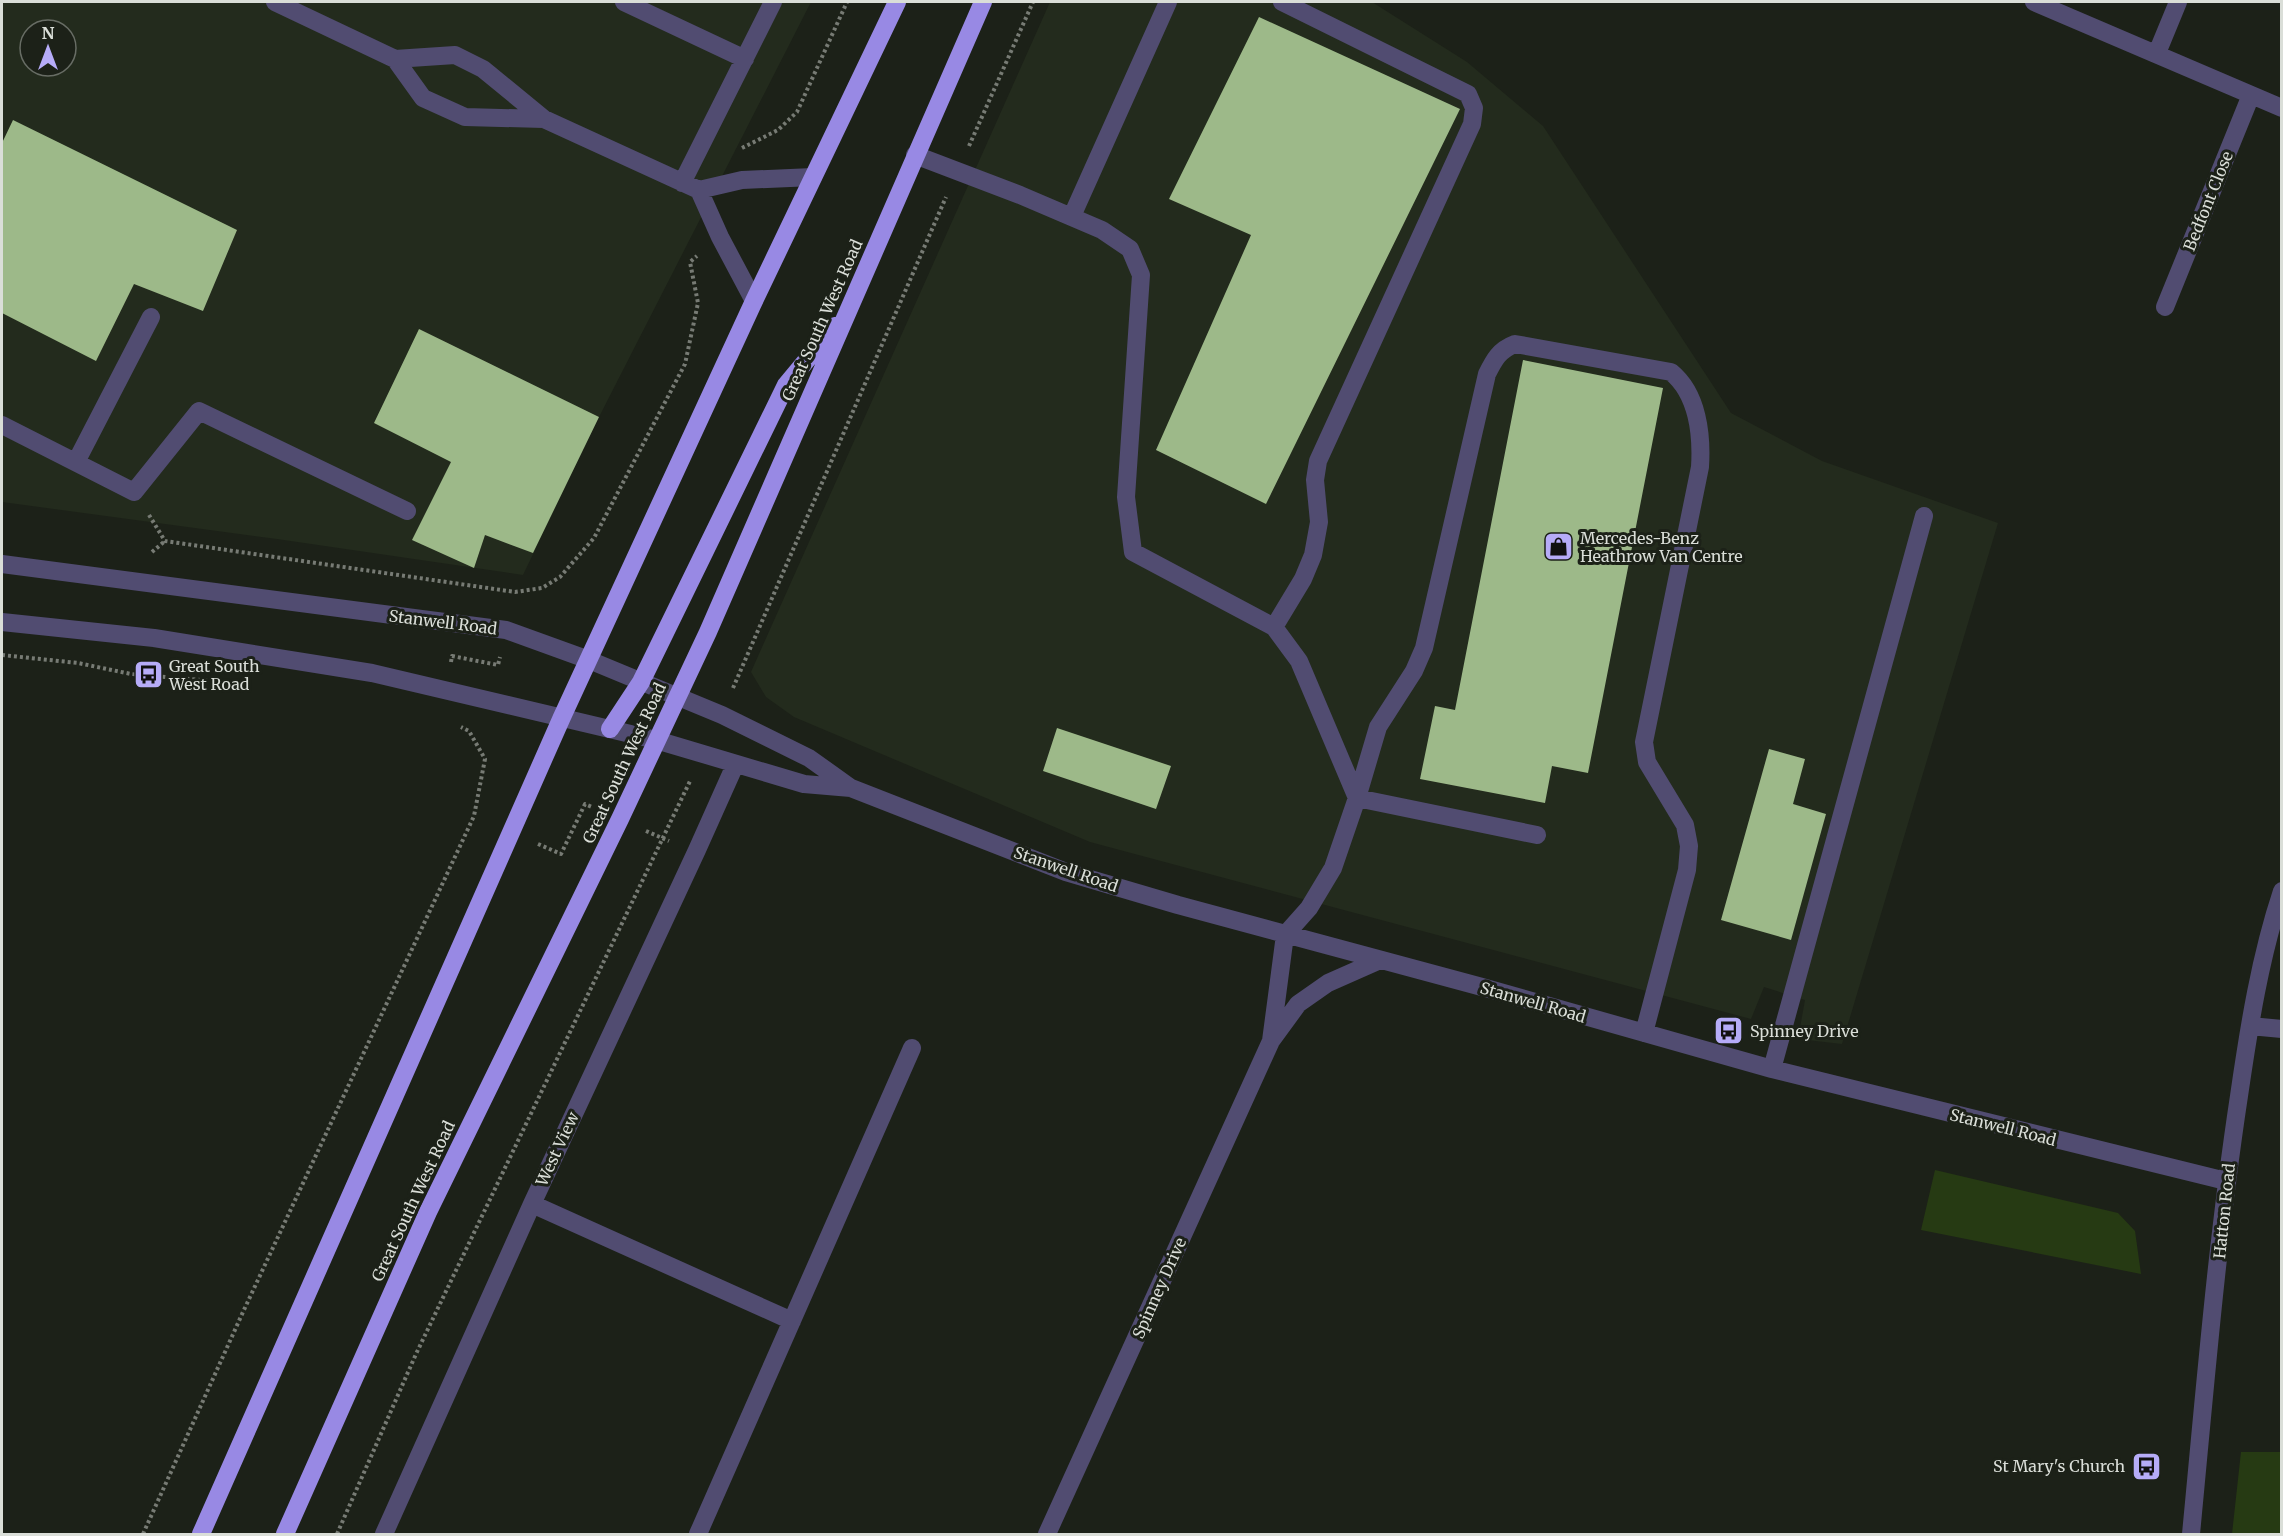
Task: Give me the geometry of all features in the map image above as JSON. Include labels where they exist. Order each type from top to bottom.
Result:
[{"type":"highway","points":[[201,1534],[562,717],[754,301],[897,2]]},
{"type":"highway","name":"Great South West Road","points":[[285,1534],[428,1212],[620,819],[708,632],[983,2]]},
{"type":"highway","points":[[610,729],[641,682],[786,385],[848,311]]},
{"type":"street","points":[[275,2],[395,58],[455,55],[483,69],[544,119],[690,187],[742,180],[813,177]]},
{"type":"street","points":[[624,2],[745,59]]},
{"type":"street","points":[[690,187],[772,2]]},
{"type":"street","points":[[1072,216],[1168,2]]},
{"type":"street","points":[[1274,627],[1303,579],[1313,555],[1319,522],[1315,480],[1318,461],[1472,124],[1474,108],[1468,94],[1282,2]]},
{"type":"street","points":[[2034,2],[2282,108]]},
{"type":"street","points":[[2157,53],[2178,2]]},
{"type":"street","points":[[395,58],[423,98],[465,117],[544,119]]},
{"type":"street","name":"Bedfont Close","points":[[2165,307],[2251,95]]},
{"type":"street","points":[[915,155],[1072,216],[1102,230],[1130,249],[1141,275],[1126,497],[1133,552],[1274,627],[1299,661],[1357,798]]},
{"type":"street","points":[[690,187],[754,301]]},
{"type":"street","points":[[75,462],[151,316]]},
{"type":"street","points":[[1285,934],[1309,908],[1333,868],[1378,727],[1414,671],[1424,648],[1487,374],[1496,356],[1504,348],[1515,344],[1671,372],[1685,386],[1697,417],[1701,447],[1700,467],[1644,742],[1647,762],[1685,825],[1689,846],[1688,870],[1644,1033]]},
{"type":"street","points":[[2,425],[134,492],[199,411],[407,511]]},
{"type":"street","points":[[1772,1070],[1923,516]]},
{"type":"street","name":"Stanwell Road","points":[[2,564],[506,630],[589,660],[722,715],[809,758],[851,788],[1066,872],[1772,1070],[2226,1181]]},
{"type":"street","name":"Stanwell Road","points":[[2,622],[154,638],[372,673],[656,740],[804,784],[851,788]]},
{"type":"street","name":"West View","points":[[384,1534],[532,1204],[735,765]]},
{"type":"street","points":[[1357,798],[1537,835]]},
{"type":"street","name":"Hatton Road","points":[[2191,1534],[2226,1181],[2250,1026],[2275,912],[2282,891]]},
{"type":"street","name":"Spinney Drive","points":[[1271,1041],[1285,934]]},
{"type":"street","name":"Spinney Drive","points":[[1047,1534],[1271,1041],[1298,1004],[1328,983],[1380,960]]},
{"type":"street","points":[[2250,1026],[2282,1029]]},
{"type":"street","points":[[698,1534],[912,1048]]},
{"type":"street","points":[[532,1204],[792,1321]]},
{"type":"path","points":[[741,149],[778,130],[797,112],[847,2]]},
{"type":"path","points":[[739,672],[1033,2]]},
{"type":"path","points":[[165,541],[515,592],[542,588],[560,577],[594,538],[685,364],[698,303],[690,262]]},
{"type":"path","points":[[2,655],[78,663],[131,674]]},
{"type":"path","points":[[451,665],[452,656],[498,665],[500,656]]},
{"type":"path","points":[[142,1534],[474,816],[485,759],[470,731],[460,726]]},
{"type":"path","points":[[338,1534],[416,1354],[689,785]]},
{"type":"path","points":[[548,848],[561,854],[585,804],[596,809]]},
{"type":"shaded area","points":[[2,2],[811,2],[599,417],[523,575],[2,502]]},
{"type":"shaded area","points":[[1050,2],[1372,2],[1467,62],[1543,126],[1731,413],[1822,461],[1998,523],[1842,1044],[1798,1039],[1805,1000],[1764,987],[1751,1019],[1090,842],[794,717],[766,697],[751,672]]},
{"type":"green space","points":[[1935,1170],[2118,1213],[2135,1231],[2141,1274],[1921,1230]]},
{"type":"green space","points":[[2241,1452],[2281,1452],[2281,1534],[2232,1534]]},
{"type":"building","points":[[1259,17],[1460,109],[1266,504],[1156,450],[1251,235],[1169,199]]},
{"type":"building","points":[[13,120],[237,230],[203,311],[134,284],[96,361],[2,313],[2,143]]},
{"type":"building","points":[[419,329],[599,417],[533,553],[485,535],[474,568],[412,540],[451,462],[374,423]]},
{"type":"building","name":"Mercedes-Benz Heathrow Van Centre","points":[[1523,360],[1663,388],[1588,773],[1552,766],[1545,803],[1420,779],[1435,706],[1455,710]]},
{"type":"building","points":[[1057,728],[1171,766],[1156,809],[1043,771]]},
{"type":"building","points":[[1769,749],[1805,759],[1793,804],[1826,814],[1791,940],[1721,920]]},
{"type":"place","name":"Mercedes-Benz Heathrow Van Centre","points":[[1559,547]]},
{"type":"place","name":"Great South West Road","points":[[148,675]]},
{"type":"place","name":"Spinney Drive","points":[[1729,1031]]},
{"type":"place","name":"St Mary's Church","points":[[2146,1466]]}]
